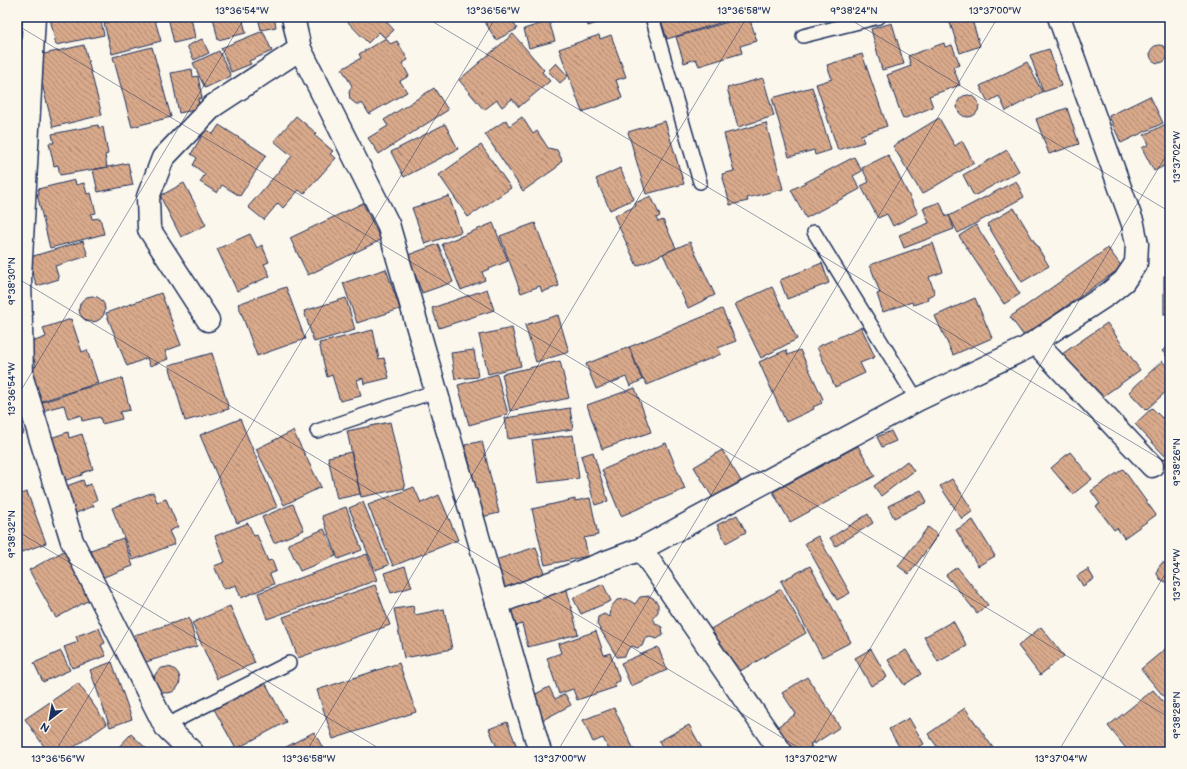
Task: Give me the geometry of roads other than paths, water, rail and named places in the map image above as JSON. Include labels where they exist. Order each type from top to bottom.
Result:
[{"type":"street","points":[[34,17],[20,276],[22,378],[72,541],[165,726],[192,752]]},
{"type":"street","points":[[293,17],[300,49],[388,224],[540,752]]},
{"type":"street","points":[[497,603],[641,549],[917,400],[1035,342],[1108,294],[1124,281],[1136,263],[1137,244],[1133,224],[1059,17]]},
{"type":"street","points":[[208,320],[149,229],[148,197],[163,158],[214,106],[300,49]]},
{"type":"street","points":[[1035,342],[1152,466]]},
{"type":"street","points":[[641,549],[781,752]]},
{"type":"lane","points":[[652,17],[700,182]]},
{"type":"lane","points":[[803,36],[879,17]]},
{"type":"lane","points":[[814,232],[917,400]]},
{"type":"lane","points":[[318,431],[436,391]]},
{"type":"lane","points":[[165,726],[289,663]]}]
